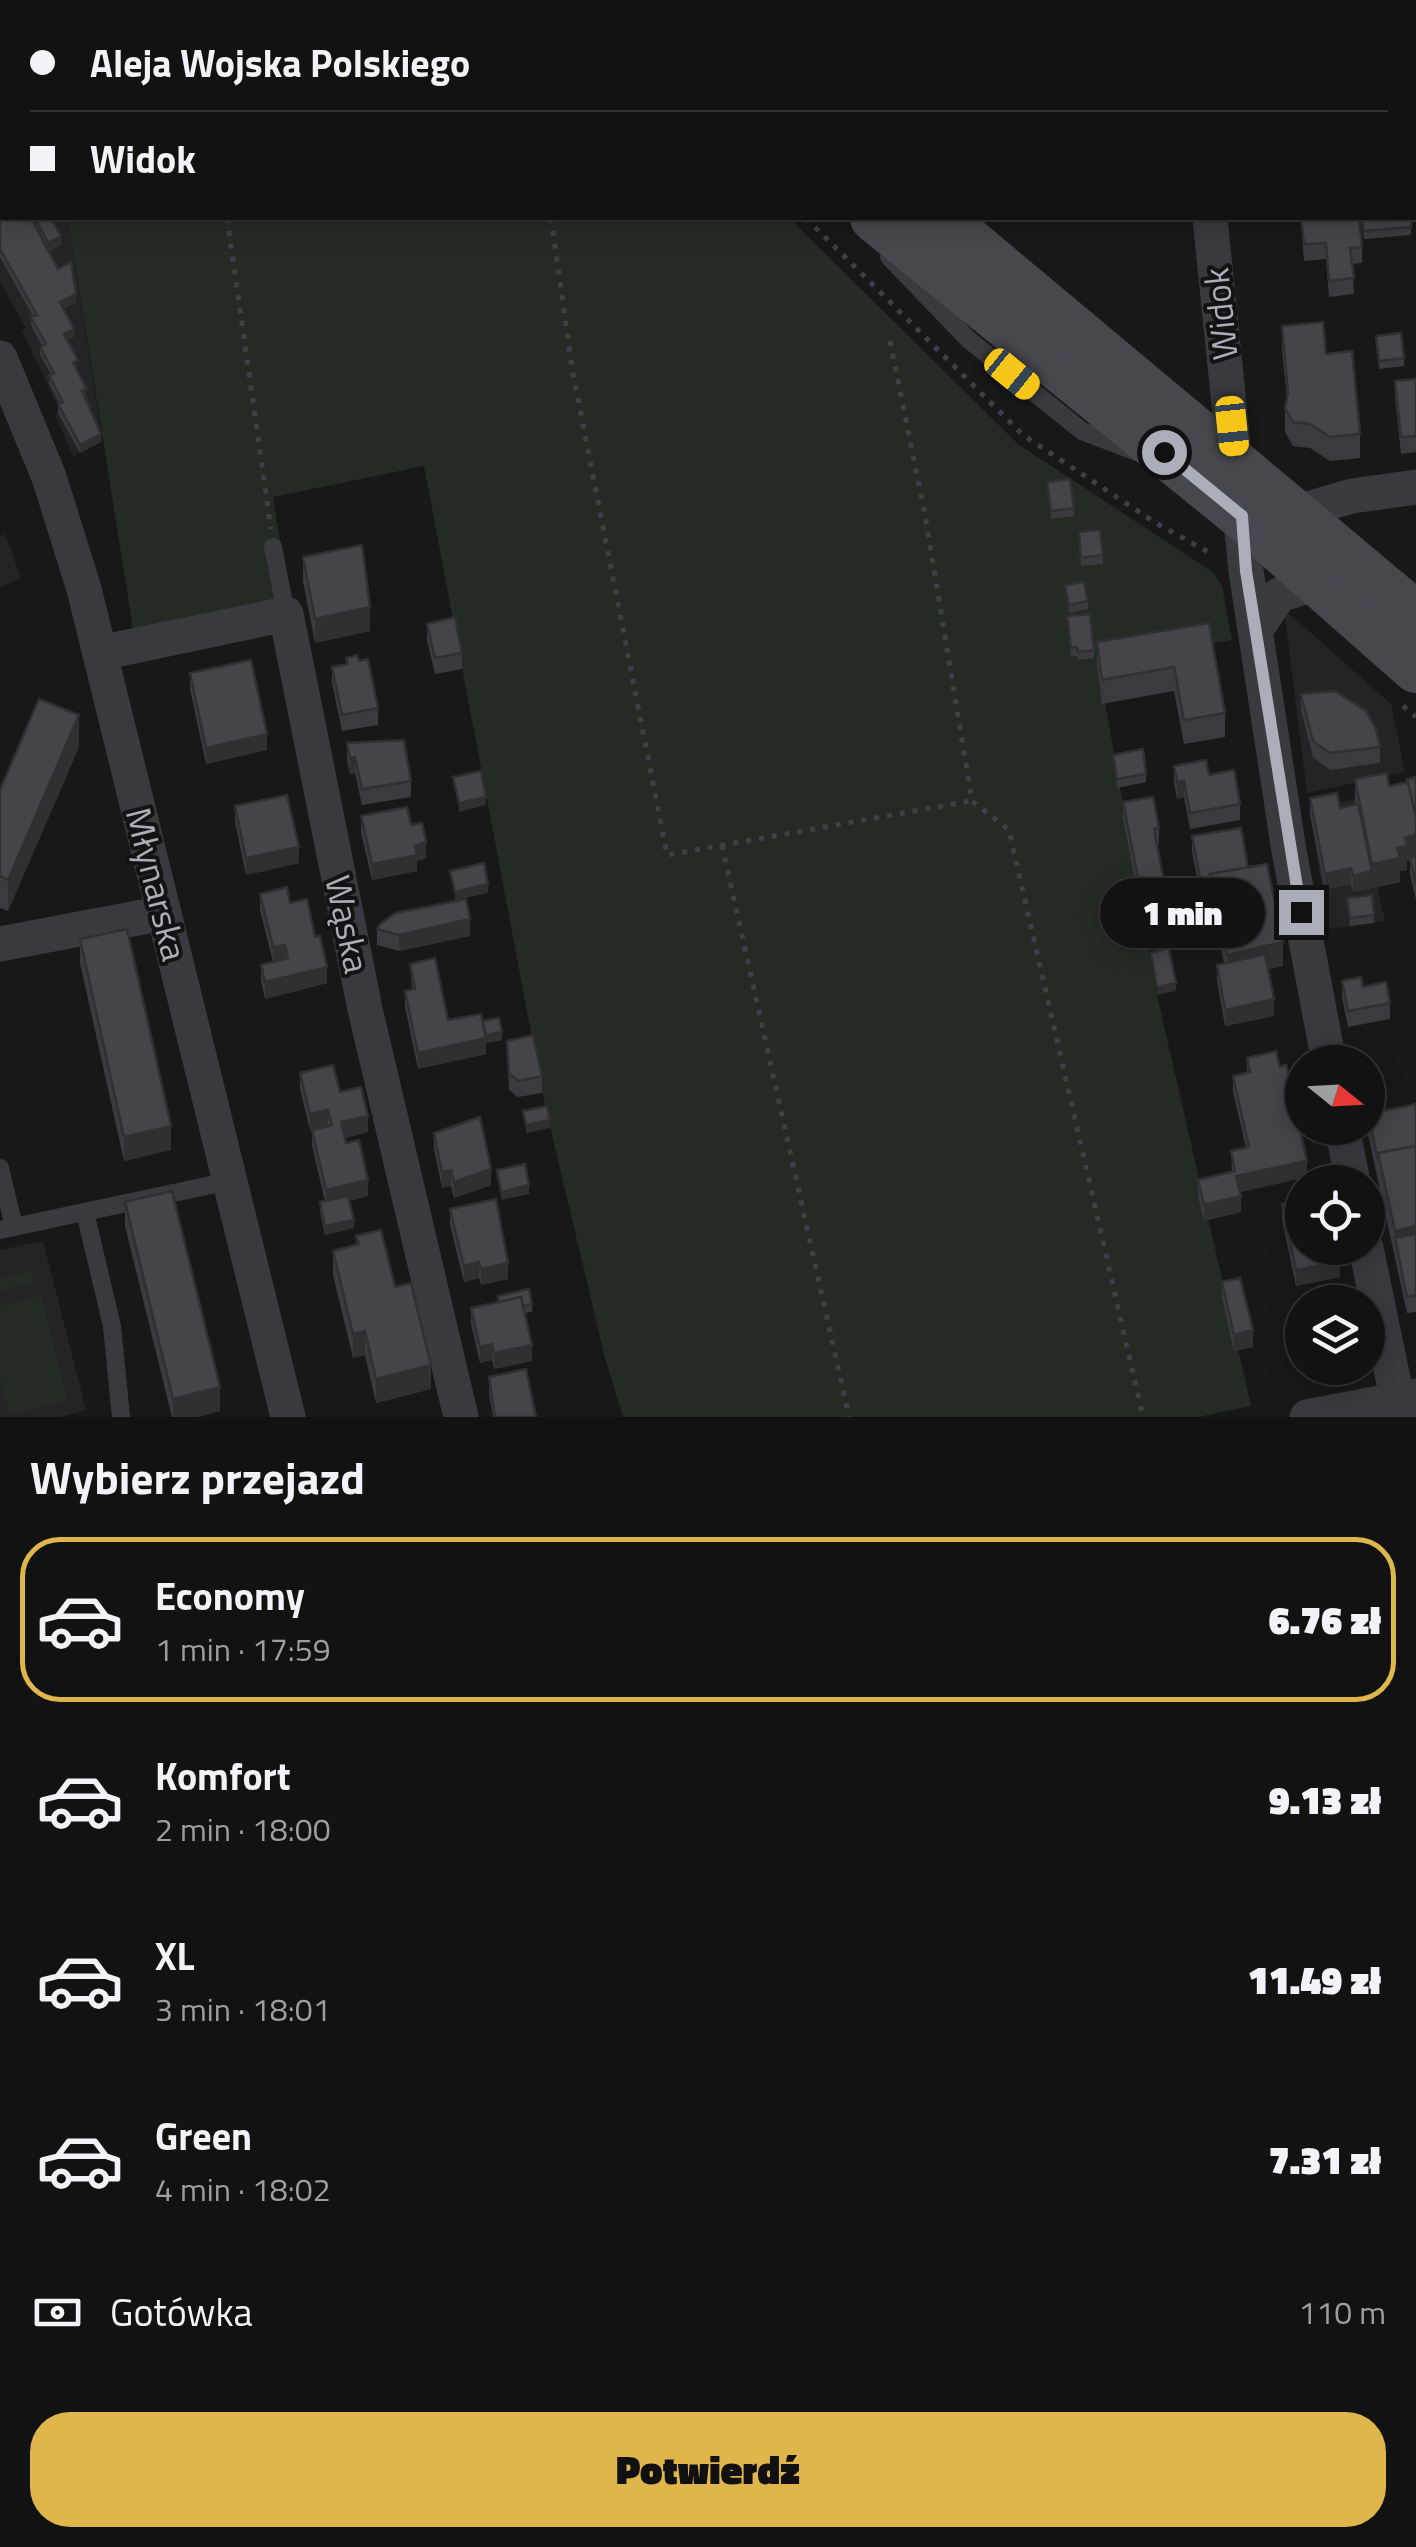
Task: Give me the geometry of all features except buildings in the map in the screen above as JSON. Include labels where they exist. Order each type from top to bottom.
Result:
[{"type":"main road","points":[[876,220],[1187,470],[1416,669]]},
{"type":"main road","points":[[944,220],[1236,460],[1416,615]]},
{"type":"street","name":"Widok","points":[[1210,220],[1246,571],[1284,816],[1326,1045]]},
{"type":"street","name":"Młynarska","points":[[0,358],[49,477],[100,653],[288,1417]]},
{"type":"street","points":[[1297,512],[1352,496],[1416,487]]},
{"type":"street","points":[[1257,628],[1280,595],[1320,582]]},
{"type":"street","points":[[100,653],[286,614]]},
{"type":"street","name":"Wąska","points":[[286,614],[358,977],[461,1417]]},
{"type":"street","points":[[0,944],[164,913]]},
{"type":"street","points":[[1307,1417],[1405,1404],[1370,1265]]},
{"type":"lane","points":[[853,220],[969,340],[1082,432],[1187,470]]},
{"type":"lane","points":[[273,546],[286,614]]},
{"type":"lane","points":[[0,1168],[7,1229],[230,1181]]},
{"type":"lane","points":[[85,1212],[112,1326],[122,1417]]},
{"type":"path","points":[[227,220],[273,546]]},
{"type":"path","points":[[551,220],[572,368],[667,855],[972,801]]},
{"type":"path","points":[[808,220],[1023,435],[1156,523],[1218,558]]},
{"type":"path","points":[[890,341],[925,514],[972,801],[1009,830],[1143,1417]]},
{"type":"path","points":[[722,846],[849,1417]]},
{"type":"shaded area","points":[[1,220],[68,220],[102,440],[73,456],[55,414],[60,411],[22,331],[26,328],[0,282]]},
{"type":"shaded area","points":[[68,220],[791,220],[1018,444],[1214,573],[1222,586],[1232,640],[1098,663],[1157,995],[1251,1406],[1198,1417],[623,1417],[605,1358],[544,1101],[424,466],[273,497],[281,546],[264,548],[274,600],[133,629]]},
{"type":"shaded area","points":[[5,534],[21,578],[0,587],[0,536]]},
{"type":"shaded area","points":[[1284,609],[1391,704],[1405,772],[1307,793]]},
{"type":"shaded area","points":[[1357,799],[1385,921],[1329,929],[1309,809]]},
{"type":"shaded area","points":[[43,1241],[86,1410],[61,1417],[0,1417],[0,1250]]},
{"type":"shaded area","points":[[32,1271],[35,1282],[0,1291],[0,1279]]},
{"type":"shaded area","points":[[41,1296],[67,1400],[10,1415],[0,1377],[0,1306]]},
{"type":"route","points":[[1164,452],[1242,516],[1246,571],[1301,912]]}]
